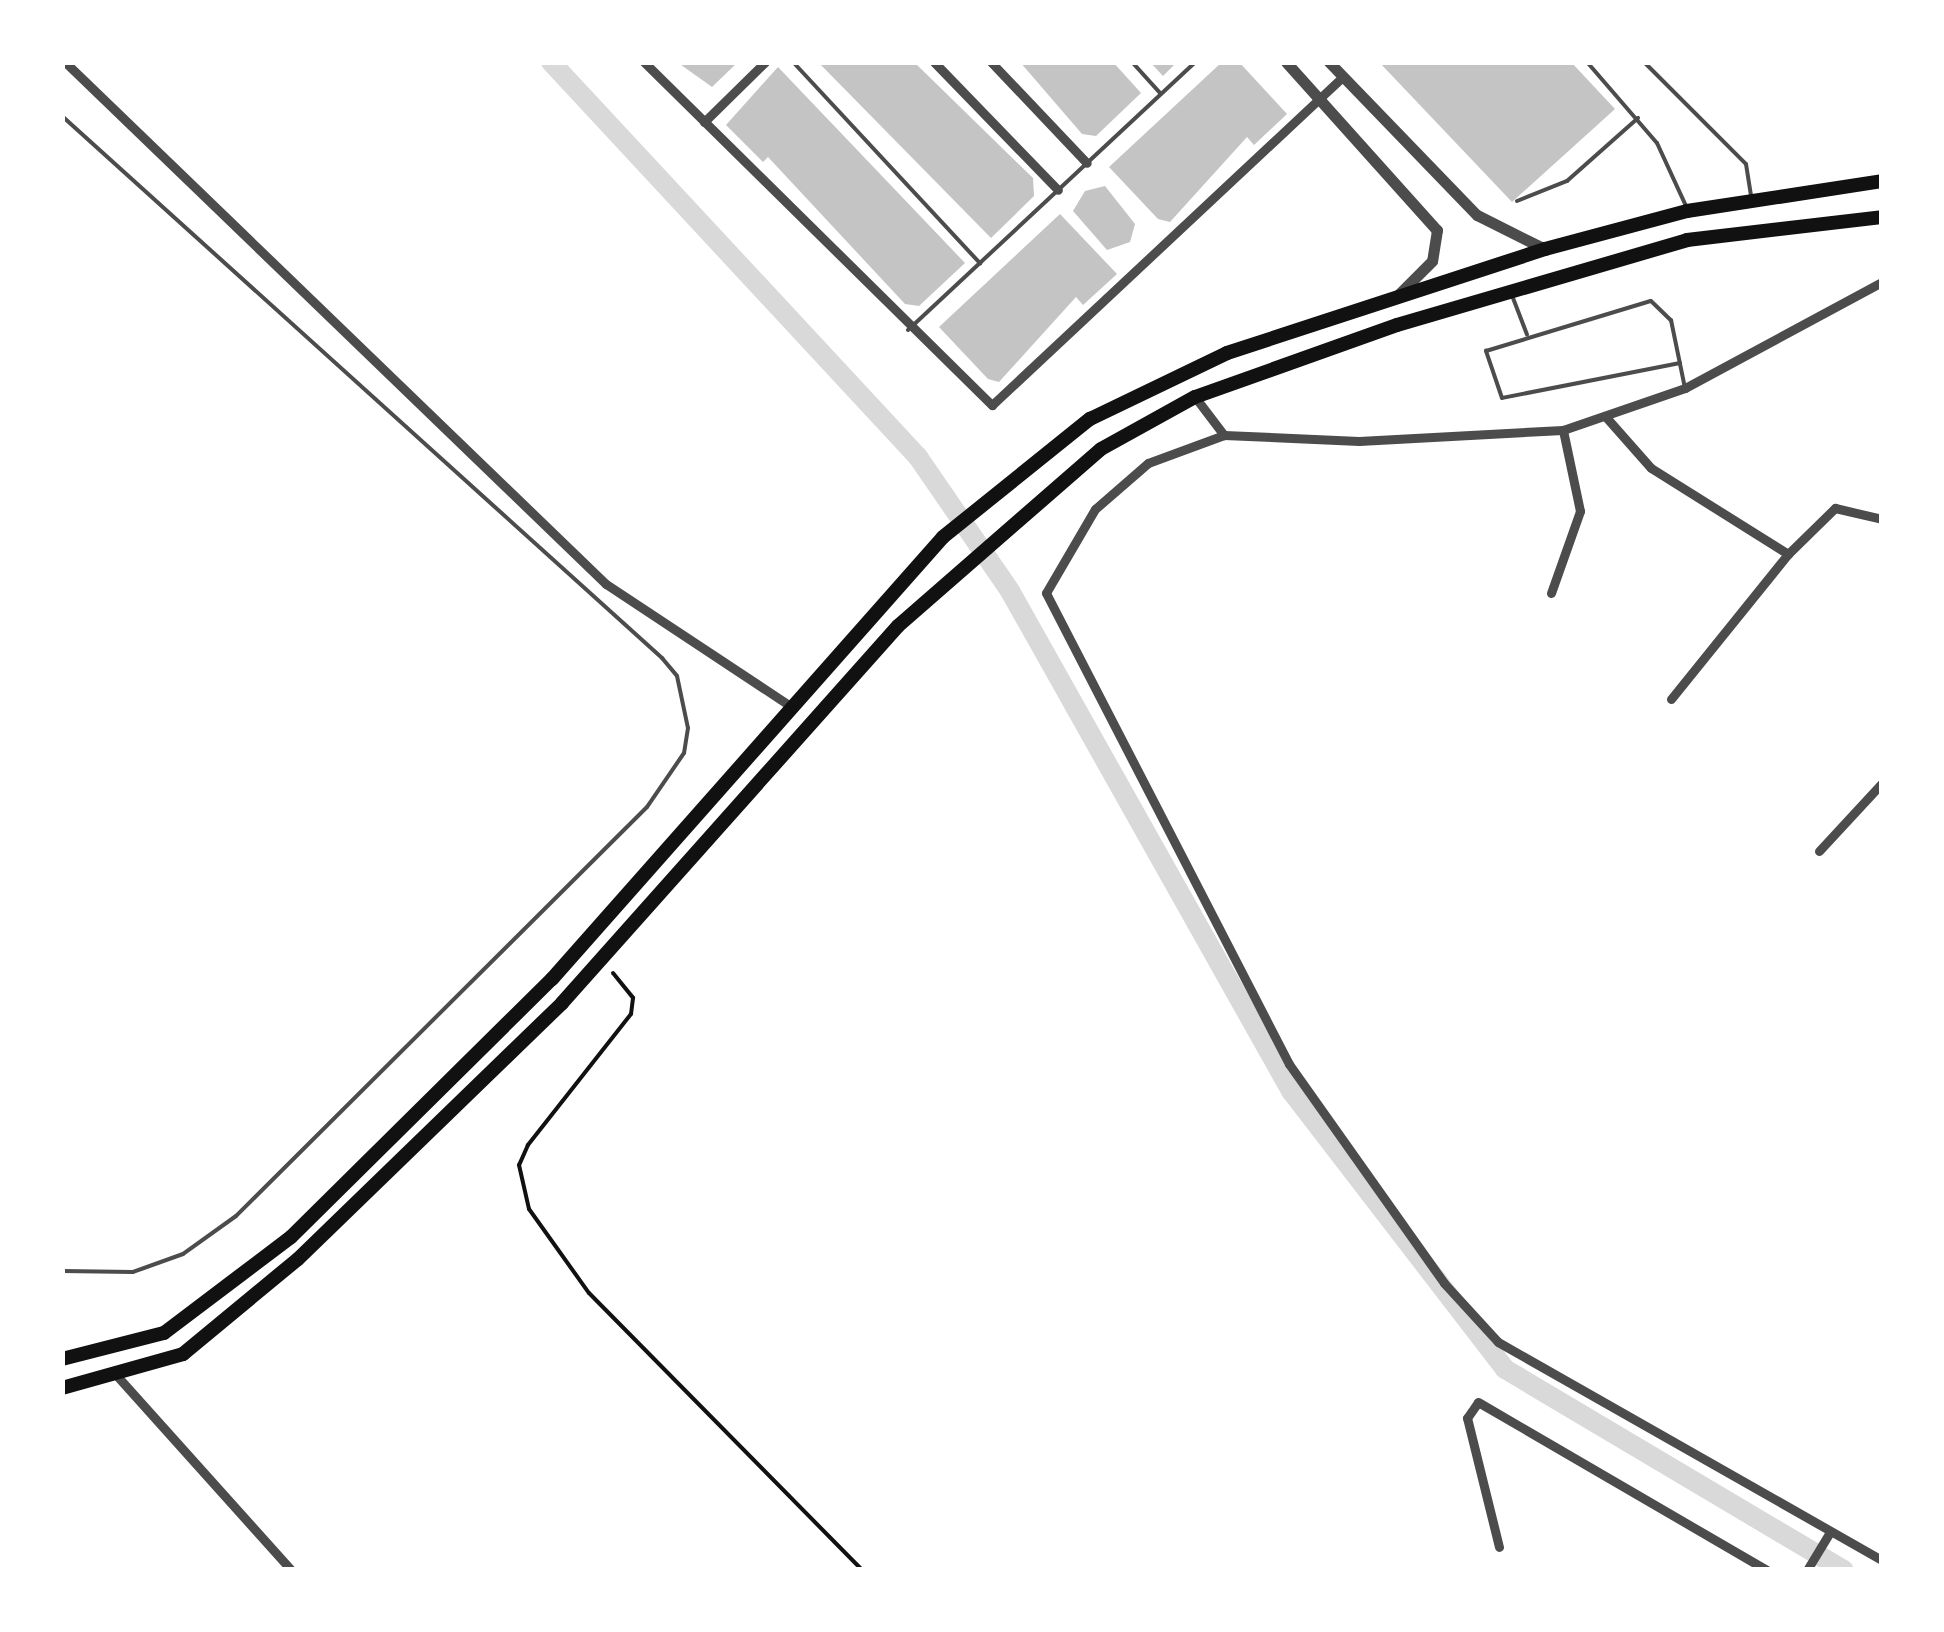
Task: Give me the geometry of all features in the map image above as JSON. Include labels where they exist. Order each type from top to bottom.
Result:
[{"type":"main road","points":[[62,1359],[164,1333],[291,1237],[552,980],[943,537],[1016,474],[1145,389],[1544,249],[1688,211],[1882,181]]},
{"type":"main road","points":[[62,1388],[118,1377],[184,1354],[298,1259],[603,960],[898,626],[1101,449],[1195,397],[1686,240],[1882,217]]},
{"type":"street","points":[[64,62],[606,584],[790,706]]},
{"type":"street","points":[[644,62],[979,402],[1004,400],[1343,77]]},
{"type":"street","points":[[704,122],[765,62]]},
{"type":"street","points":[[934,62],[1058,190]]},
{"type":"street","points":[[991,62],[1087,163]]},
{"type":"street","points":[[1286,62],[1437,230],[1432,261],[1393,300]]},
{"type":"street","points":[[1329,62],[1477,215],[1544,249]]},
{"type":"street","points":[[1882,282],[1685,388],[1563,430],[1359,441],[1224,436],[1148,463],[1094,509],[1046,594],[1210,922],[1289,1064],[1444,1283],[1498,1342],[1882,1560]]},
{"type":"street","points":[[1195,397],[1224,436]]},
{"type":"street","points":[[1605,416],[1650,468],[1788,554]]},
{"type":"street","points":[[1551,592],[1580,511],[1563,430]]},
{"type":"street","points":[[1671,698],[1788,554],[1834,508],[1882,519]]},
{"type":"street","points":[[1820,851],[1882,784]]},
{"type":"street","points":[[118,1377],[291,1570]]},
{"type":"street","points":[[1498,1547],[1467,1418],[1478,1402],[1767,1570]]},
{"type":"street","points":[[1807,1570],[1830,1532]]},
{"type":"lane","points":[[793,62],[980,263]]},
{"type":"lane","points":[[1132,62],[1162,94]]},
{"type":"lane","points":[[908,330],[1195,62]]},
{"type":"lane","points":[[1587,62],[1638,118],[1688,211]]},
{"type":"lane","points":[[1645,63],[1746,164],[1752,200]]},
{"type":"lane","points":[[62,116],[662,658],[677,676],[688,728],[684,753],[647,807],[236,1216],[184,1254],[133,1272],[62,1271]]},
{"type":"lane","points":[[1516,201],[1567,181],[1638,118]]},
{"type":"lane","points":[[1511,293],[1527,334]]},
{"type":"lane","points":[[1680,363],[1502,398],[1486,352],[1527,334],[1651,301],[1671,320],[1680,363],[1685,388]]},
{"type":"path","points":[[603,960],[634,998],[631,1014],[528,1145],[519,1164],[529,1209],[589,1293],[862,1570]]},
{"type":"building","points":[[677,62],[738,62],[712,87]]},
{"type":"building","points":[[818,62],[914,62],[1033,178],[1034,196],[991,238]]},
{"type":"building","points":[[1020,62],[1113,62],[1141,93],[1096,136],[1082,134]]},
{"type":"building","points":[[1150,62],[1177,62],[1163,76]]},
{"type":"building","points":[[1222,62],[1239,62],[1287,114],[1254,145],[1247,137],[1170,222],[1158,219],[1109,167]]},
{"type":"building","points":[[1379,62],[1571,62],[1615,109],[1512,202]]},
{"type":"building","points":[[778,67],[965,263],[919,306],[905,304],[768,157],[763,162],[726,125]]},
{"type":"building","points":[[1105,186],[1135,224],[1130,242],[1107,250],[1073,211],[1085,191]]},
{"type":"building","points":[[1060,214],[1117,274],[1083,305],[1076,297],[999,382],[988,379],[939,327]]},
{"type":"waterway","points":[[551,62],[918,457],[1010,591],[1291,1091],[1505,1369],[1844,1570]]}]
